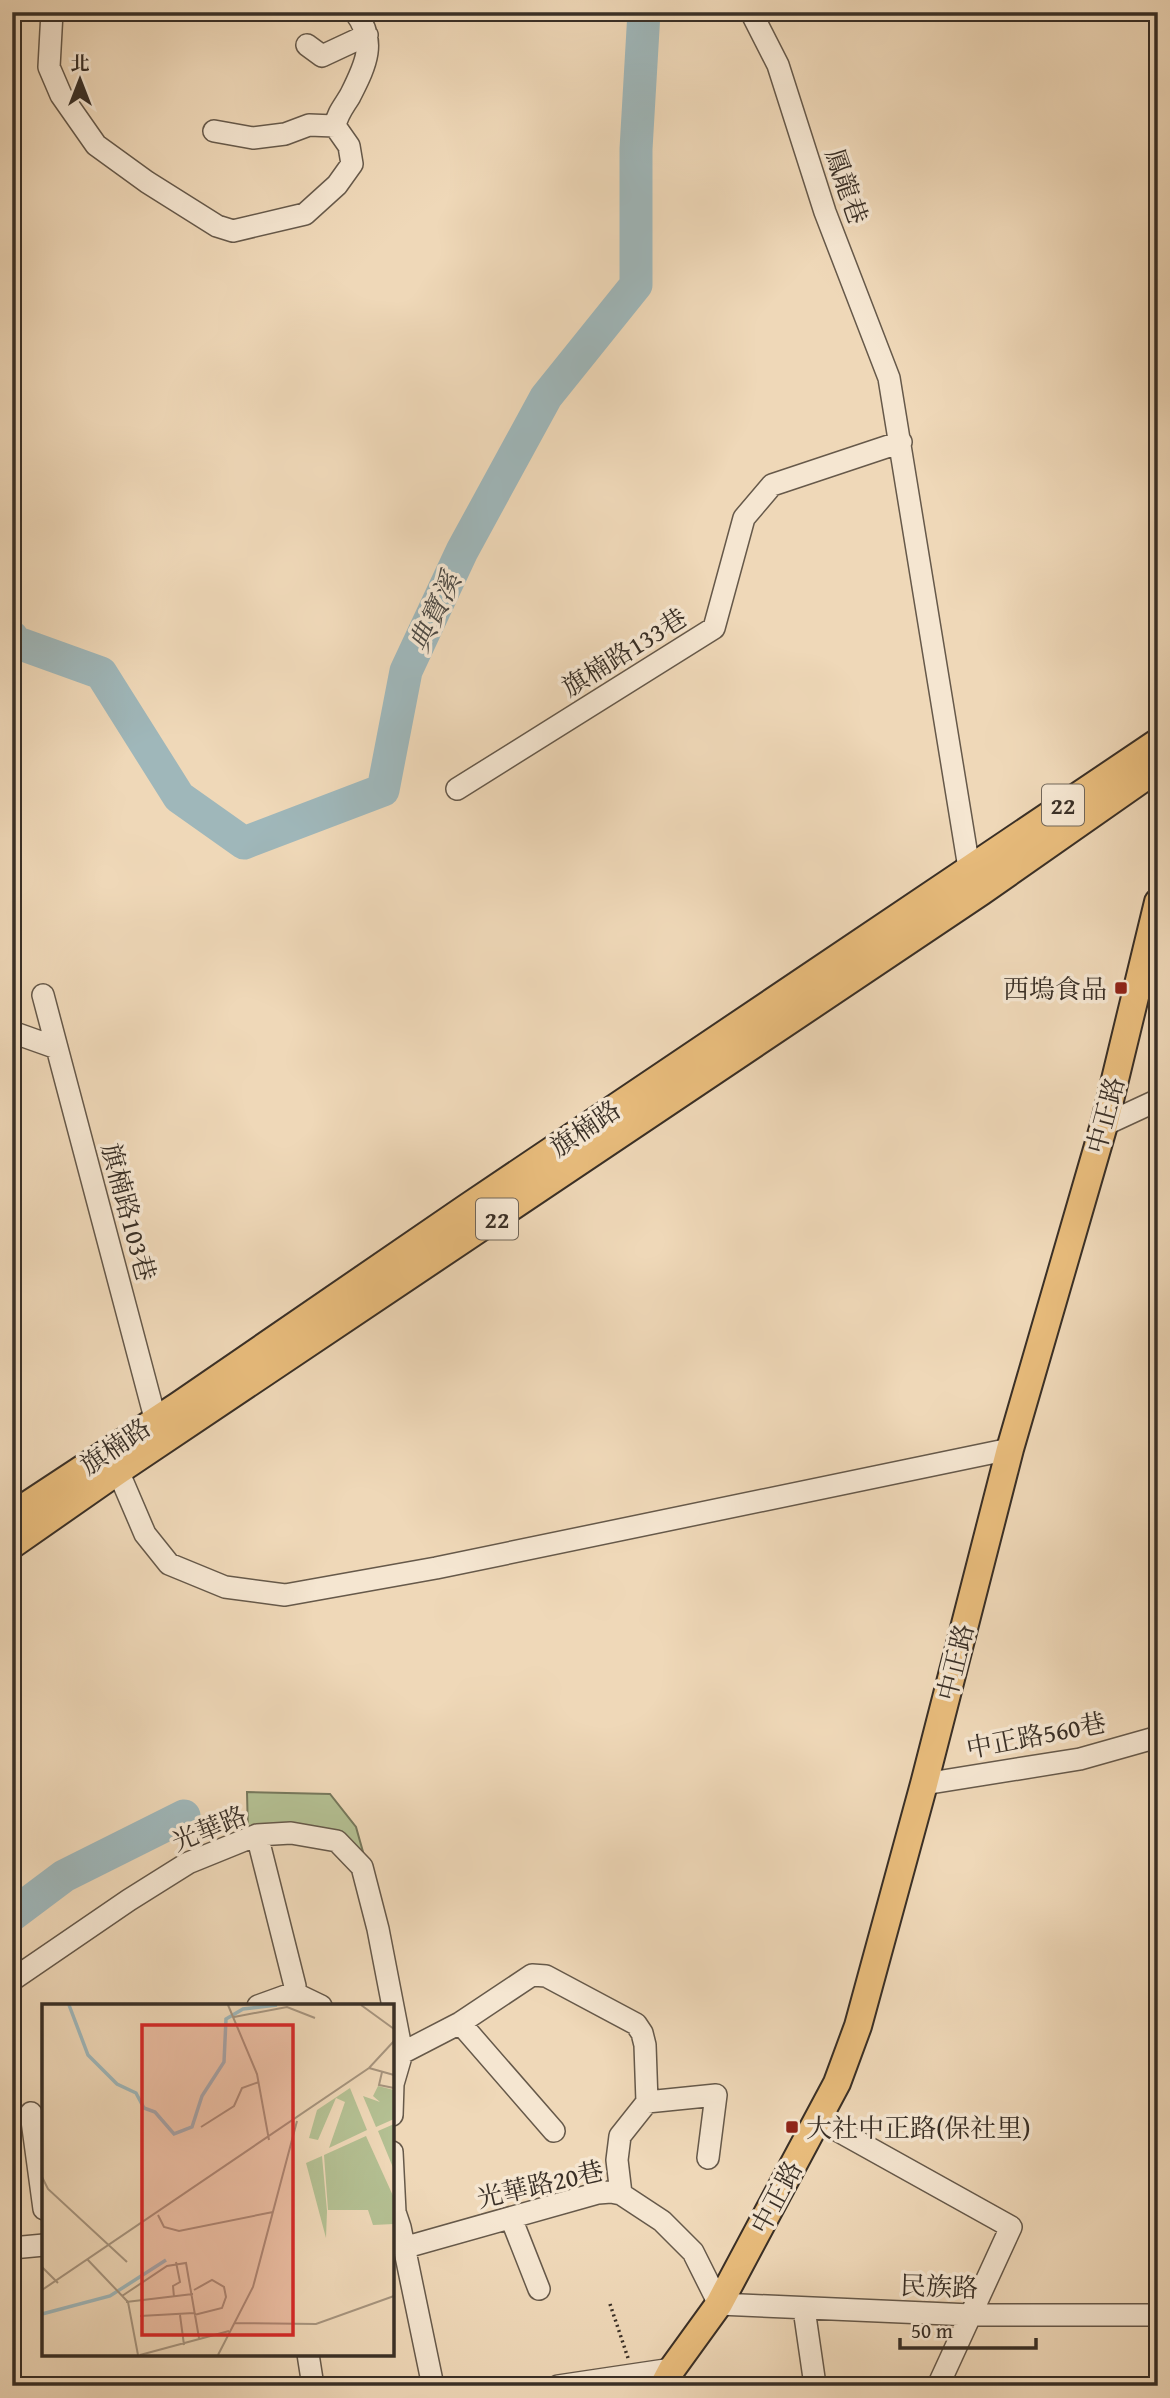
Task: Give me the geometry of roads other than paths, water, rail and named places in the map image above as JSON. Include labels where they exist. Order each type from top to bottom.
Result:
[{"type":"main road","name":"旗楠路","points":[[12,1545],[118,1471],[159,1431],[179,1405],[466,1208],[1158,742]]},
{"type":"main road","name":"旗楠路","points":[[12,1515],[159,1431],[981,892],[1158,768]]},
{"type":"main road","name":"中正路","points":[[668,2377],[719,2304],[837,2082],[858,2026],[924,1784],[1010,1449],[1104,1125],[1158,902]]},
{"type":"street","points":[[51,12],[49,67],[61,95],[96,145],[147,182],[225,230],[243,229],[310,211],[337,185],[352,164],[349,146],[335,126],[367,55],[369,38],[355,12]]},
{"type":"street","name":"鳳龍巷","points":[[751,12],[778,65],[825,212],[889,378],[901,442]]},
{"type":"street","points":[[307,45],[322,56],[367,35]]},
{"type":"street","points":[[214,131],[253,138],[285,134],[309,125],[335,126]]},
{"type":"street","points":[[901,442],[969,868],[981,892]]},
{"type":"street","name":"旗楠路133巷","points":[[457,789],[713,628],[744,518],[772,485],[901,442]]},
{"type":"street","name":"旗楠路103巷","points":[[43,995],[159,1431]]},
{"type":"street","points":[[12,1032],[57,1048]]},
{"type":"street","points":[[1104,1125],[1158,1100]]},
{"type":"street","name":"旗楠路","points":[[118,1471],[145,1534],[169,1564],[225,1587],[285,1595],[436,1568],[1010,1449]]},
{"type":"street","name":"中正路560巷","points":[[924,1784],[1080,1759],[1158,1737]]},
{"type":"street","name":"光華路","points":[[12,1980],[188,1863],[257,1835],[291,1833],[337,1841],[362,1867],[378,1929],[391,2004]]},
{"type":"street","points":[[257,1835],[295,1986],[294,1993]]},
{"type":"street","points":[[398,2045],[460,2023],[532,1975],[546,1976],[636,2024],[645,2045],[647,2102],[716,2095],[708,2158]]},
{"type":"street","points":[[264,2004],[294,1993],[317,2004]]},
{"type":"street","name":"光華路","points":[[394,2022],[398,2045],[394,2071]]},
{"type":"street","points":[[460,2023],[554,2131]]},
{"type":"street","name":"光華路20巷","points":[[398,2235],[511,2218],[598,2193],[621,2194],[617,2160],[620,2136],[647,2102]]},
{"type":"street","points":[[29,2114],[42,2196]]},
{"type":"street","points":[[817,2119],[1011,2227],[938,2386]]},
{"type":"street","points":[[394,2192],[398,2235],[433,2386]]},
{"type":"street","points":[[621,2194],[662,2221],[693,2252],[719,2304]]},
{"type":"street","points":[[511,2218],[539,2289]]},
{"type":"street","points":[[12,2248],[42,2245]]},
{"type":"street","name":"民族路","points":[[719,2304],[971,2315],[1158,2315]]},
{"type":"street","points":[[804,2309],[814,2378]]},
{"type":"street","points":[[308,2356],[313,2386]]},
{"type":"street","points":[[558,2386],[634,2376],[668,2377]]},
{"type":"waterway","name":"典寶溪","points":[[12,637],[15,642],[101,673],[179,797],[244,843],[383,790],[406,671],[462,551],[546,397],[636,285],[636,149],[644,12]]},
{"type":"waterway","points":[[12,1915],[64,1876],[184,1816]]},
{"type":"place","name":"西塢食品","points":[[1121,988]]},
{"type":"place","name":"大社中正路(保社里)","points":[[792,2127]]}]
